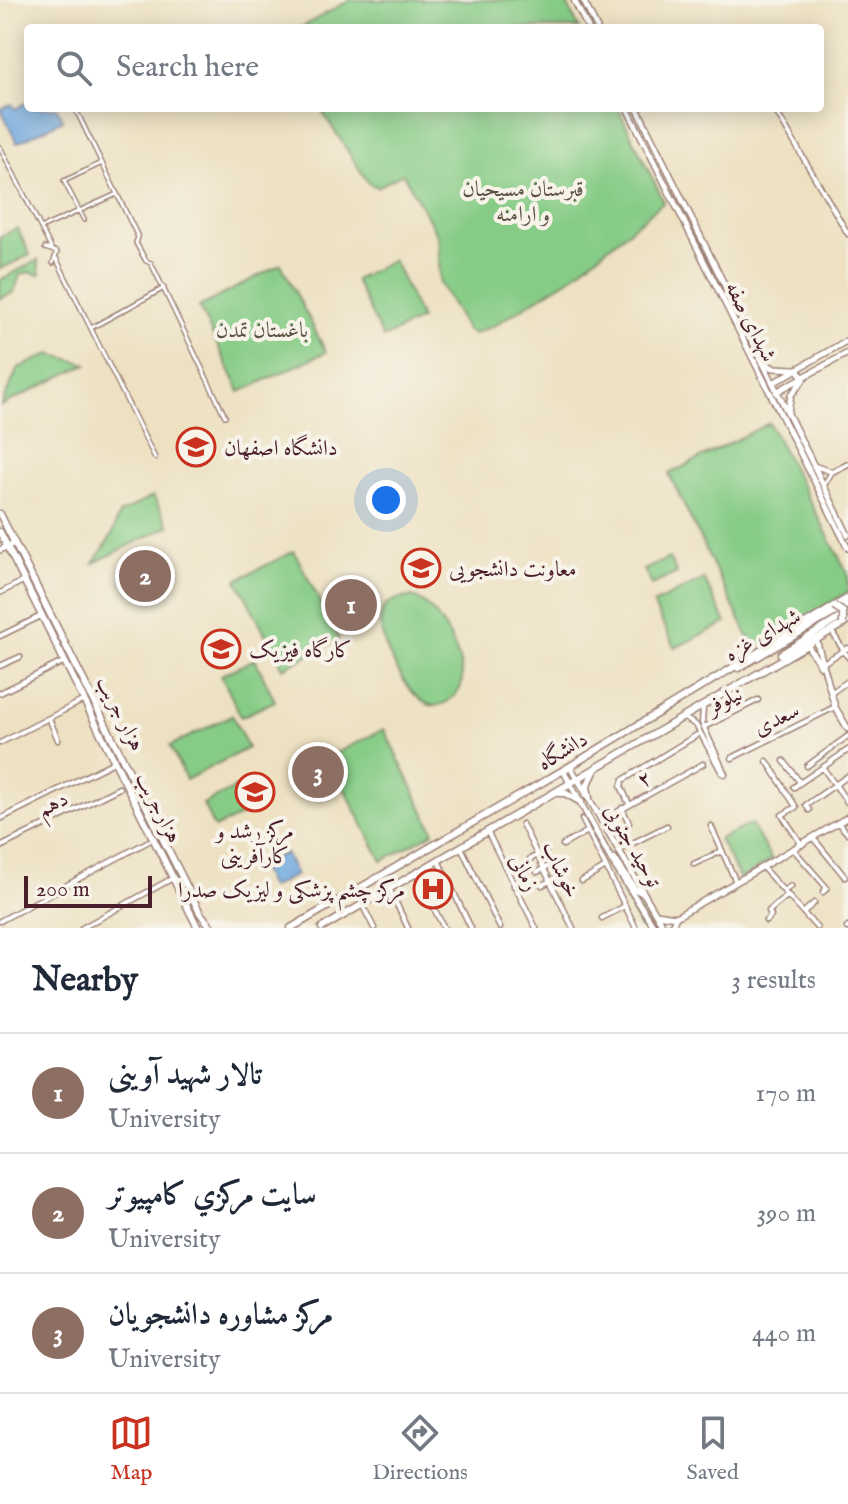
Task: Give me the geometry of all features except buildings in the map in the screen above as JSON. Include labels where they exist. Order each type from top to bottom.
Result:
[{"type":"main road","points":[[574,0],[586,24]]},
{"type":"main road","points":[[583,0],[595,24]]},
{"type":"main road","name":"شهدای صفه","points":[[633,112],[848,548]]},
{"type":"main road","name":"شهدای صفه","points":[[634,112],[848,535]]},
{"type":"main road","points":[[848,340],[773,383],[770,390],[778,393],[848,353]]},
{"type":"main road","points":[[762,361],[773,368],[797,369]]},
{"type":"main road","points":[[797,369],[804,379]]},
{"type":"main road","points":[[788,413],[791,395],[804,379]]},
{"type":"main road","name":"هزار جریب","points":[[0,514],[5,541],[92,692],[164,847],[200,913],[212,928]]},
{"type":"main road","name":"هزارجریب","points":[[5,541],[116,761],[164,847],[198,928]]},
{"type":"main road","name":"دانشگاه","points":[[291,928],[570,766],[848,598]]},
{"type":"main road","name":"شهدای غزه","points":[[693,693],[848,605]]},
{"type":"main road","points":[[834,606],[843,612],[846,622]]},
{"type":"main road","name":"شهدای غزه","points":[[704,703],[848,613]]},
{"type":"main road","name":"دانشگاه","points":[[322,928],[680,716],[806,645],[815,645],[846,622]]},
{"type":"main road","points":[[815,645],[823,663],[824,675]]},
{"type":"main road","points":[[815,645],[835,707],[846,719],[848,729]]},
{"type":"main road","points":[[84,698],[92,692]]},
{"type":"main road","points":[[589,798],[587,786],[598,765]]},
{"type":"main road","name":"توحید جنوبی","points":[[570,766],[664,928]]},
{"type":"main road","name":"توحید جنوبی","points":[[563,770],[612,861],[655,928]]},
{"type":"main road","points":[[552,793],[565,793],[581,802]]},
{"type":"main road","points":[[671,928],[676,917],[848,817]]},
{"type":"main road","points":[[612,861],[614,858],[635,889],[643,894]]},
{"type":"main road","points":[[656,914],[676,917]]},
{"type":"street","points":[[77,112],[138,237],[136,243],[164,288],[225,416]]},
{"type":"street","points":[[776,112],[848,234]]},
{"type":"street","points":[[0,147],[51,248],[57,252],[54,260],[155,458]]},
{"type":"street","points":[[84,220],[64,181],[102,163]]},
{"type":"street","points":[[41,228],[117,194]]},
{"type":"street","points":[[45,248],[51,248]]},
{"type":"street","points":[[91,328],[164,288]]},
{"type":"street","points":[[824,485],[832,472],[848,464]]},
{"type":"street","points":[[814,466],[832,472]]},
{"type":"street","points":[[0,593],[25,580]]},
{"type":"street","points":[[0,636],[42,615]]},
{"type":"street","points":[[831,631],[848,657]]},
{"type":"street","points":[[823,663],[846,650]]},
{"type":"street","points":[[0,666],[20,657]]},
{"type":"street","points":[[0,693],[65,661]]},
{"type":"street","points":[[831,693],[848,681]]},
{"type":"street","points":[[0,743],[84,698]]},
{"type":"street","name":"نیلوفر","points":[[704,727],[758,700]]},
{"type":"street","points":[[680,716],[696,725],[725,774],[700,717],[704,703]]},
{"type":"street","name":"سعدی","points":[[732,758],[835,707]]},
{"type":"street","points":[[49,718],[58,740]]},
{"type":"street","points":[[629,804],[621,786],[623,780],[697,735]]},
{"type":"street","points":[[807,766],[848,736]]},
{"type":"street","points":[[794,787],[848,750]]},
{"type":"street","points":[[0,819],[116,761]]},
{"type":"street","points":[[767,761],[796,807],[782,815],[802,845]]},
{"type":"street","points":[[784,761],[799,782]]},
{"type":"street","name":"۲","points":[[601,821],[703,764]]},
{"type":"street","points":[[823,768],[827,779],[848,803]]},
{"type":"street","points":[[809,810],[806,805],[848,776]]},
{"type":"street","name":"دهم","points":[[0,847],[119,788]]},
{"type":"street","points":[[622,808],[629,823]]},
{"type":"street","points":[[582,819],[636,928]]},
{"type":"street","name":"خوشاب","points":[[522,824],[573,928]]},
{"type":"street","points":[[839,824],[847,833]]},
{"type":"street","points":[[617,851],[667,826]]},
{"type":"street","points":[[711,826],[737,883]]},
{"type":"street","name":"زمانی","points":[[487,831],[536,928]]},
{"type":"street","points":[[563,845],[588,831]]},
{"type":"street","points":[[531,842],[539,838]]},
{"type":"street","points":[[814,839],[845,874]]},
{"type":"street","points":[[0,921],[149,841]]},
{"type":"street","points":[[460,847],[500,928]]},
{"type":"street","points":[[794,850],[827,888],[823,892]]},
{"type":"street","points":[[530,859],[546,851]]},
{"type":"street","points":[[694,864],[722,851]]},
{"type":"street","points":[[438,860],[471,928]]},
{"type":"street","points":[[537,872],[553,864]]},
{"type":"street","points":[[582,881],[606,867]]},
{"type":"street","points":[[763,868],[817,928]]},
{"type":"street","points":[[416,873],[444,928]]},
{"type":"street","points":[[542,885],[560,876]]},
{"type":"street","points":[[82,928],[175,877]]},
{"type":"street","points":[[514,886],[529,878]]},
{"type":"street","points":[[766,921],[771,916],[769,911],[791,886]]},
{"type":"street","points":[[389,888],[408,928]]},
{"type":"street","points":[[803,913],[814,903]]},
{"type":"street","points":[[362,904],[374,928]]},
{"type":"street","points":[[602,918],[625,906]]},
{"type":"green space","points":[[350,0],[565,0],[577,24],[307,24]]},
{"type":"green space","name":"قبرستان مسیحیان و ارامنه","points":[[323,112],[620,112],[664,202],[569,279],[493,326],[473,334],[467,331],[440,283],[438,236],[403,173],[378,187],[369,184]]},
{"type":"green space","points":[[17,228],[30,255],[0,269],[0,237]]},
{"type":"green space","points":[[38,260],[40,275],[29,272],[20,275],[14,292],[0,299],[0,280]]},
{"type":"green space","points":[[393,260],[421,319],[383,338],[355,280]]},
{"type":"green space","name":"باغستان تمدن","points":[[281,264],[326,352],[240,392],[199,307]]},
{"type":"green space","points":[[50,354],[87,364],[1,406],[18,368]]},
{"type":"green space","points":[[769,423],[848,574],[848,592],[754,649],[669,474]]},
{"type":"green space","points":[[153,496],[169,526],[94,563],[112,535],[119,514]]},
{"type":"green space","points":[[294,551],[339,639],[283,668],[237,580]]},
{"type":"green space","points":[[669,558],[677,573],[652,585],[644,570]]},
{"type":"green space","points":[[704,579],[726,623],[675,648],[653,604]]},
{"type":"green space","points":[[412,597],[432,610],[441,622],[450,636],[460,665],[460,689],[439,705],[429,705],[412,692],[393,662],[381,630],[382,611],[388,604]]},
{"type":"green space","points":[[255,659],[275,701],[241,717],[221,675]]},
{"type":"green space","points":[[232,715],[248,748],[186,780],[170,746]]},
{"type":"green space","points":[[384,729],[434,832],[382,861],[328,757]]},
{"type":"green space","points":[[237,787],[250,812],[214,828],[203,804]]},
{"type":"green space","points":[[751,824],[772,860],[740,879],[719,839]]},
{"type":"green space","points":[[591,829],[651,928],[640,928]]},
{"type":"water","points":[[12,104],[15,109],[24,104],[24,112],[59,112],[63,120],[17,143],[1,109]]},
{"type":"water","points":[[285,853],[296,875],[270,888],[259,865]]},
{"type":"place","name":"دانشگاه اصفهان","points":[[196,447]]},
{"type":"place","name":"معاونت دانشجویی","points":[[421,568]]},
{"type":"place","name":"سايت مرکزي کامپيوتر","points":[[145,576]]},
{"type":"place","name":"تالار شهید آوینی","points":[[351,605]]},
{"type":"place","name":"کارگاه فیزیک","points":[[221,649]]},
{"type":"place","name":"مرکز مشاوره دانشجویان","points":[[318,772]]},
{"type":"place","name":"مرکز رشد و کارآفرینی","points":[[255,792]]},
{"type":"place","name":"مرکز چشم پزشکی و لیزیک صدرا","points":[[433,889]]}]
